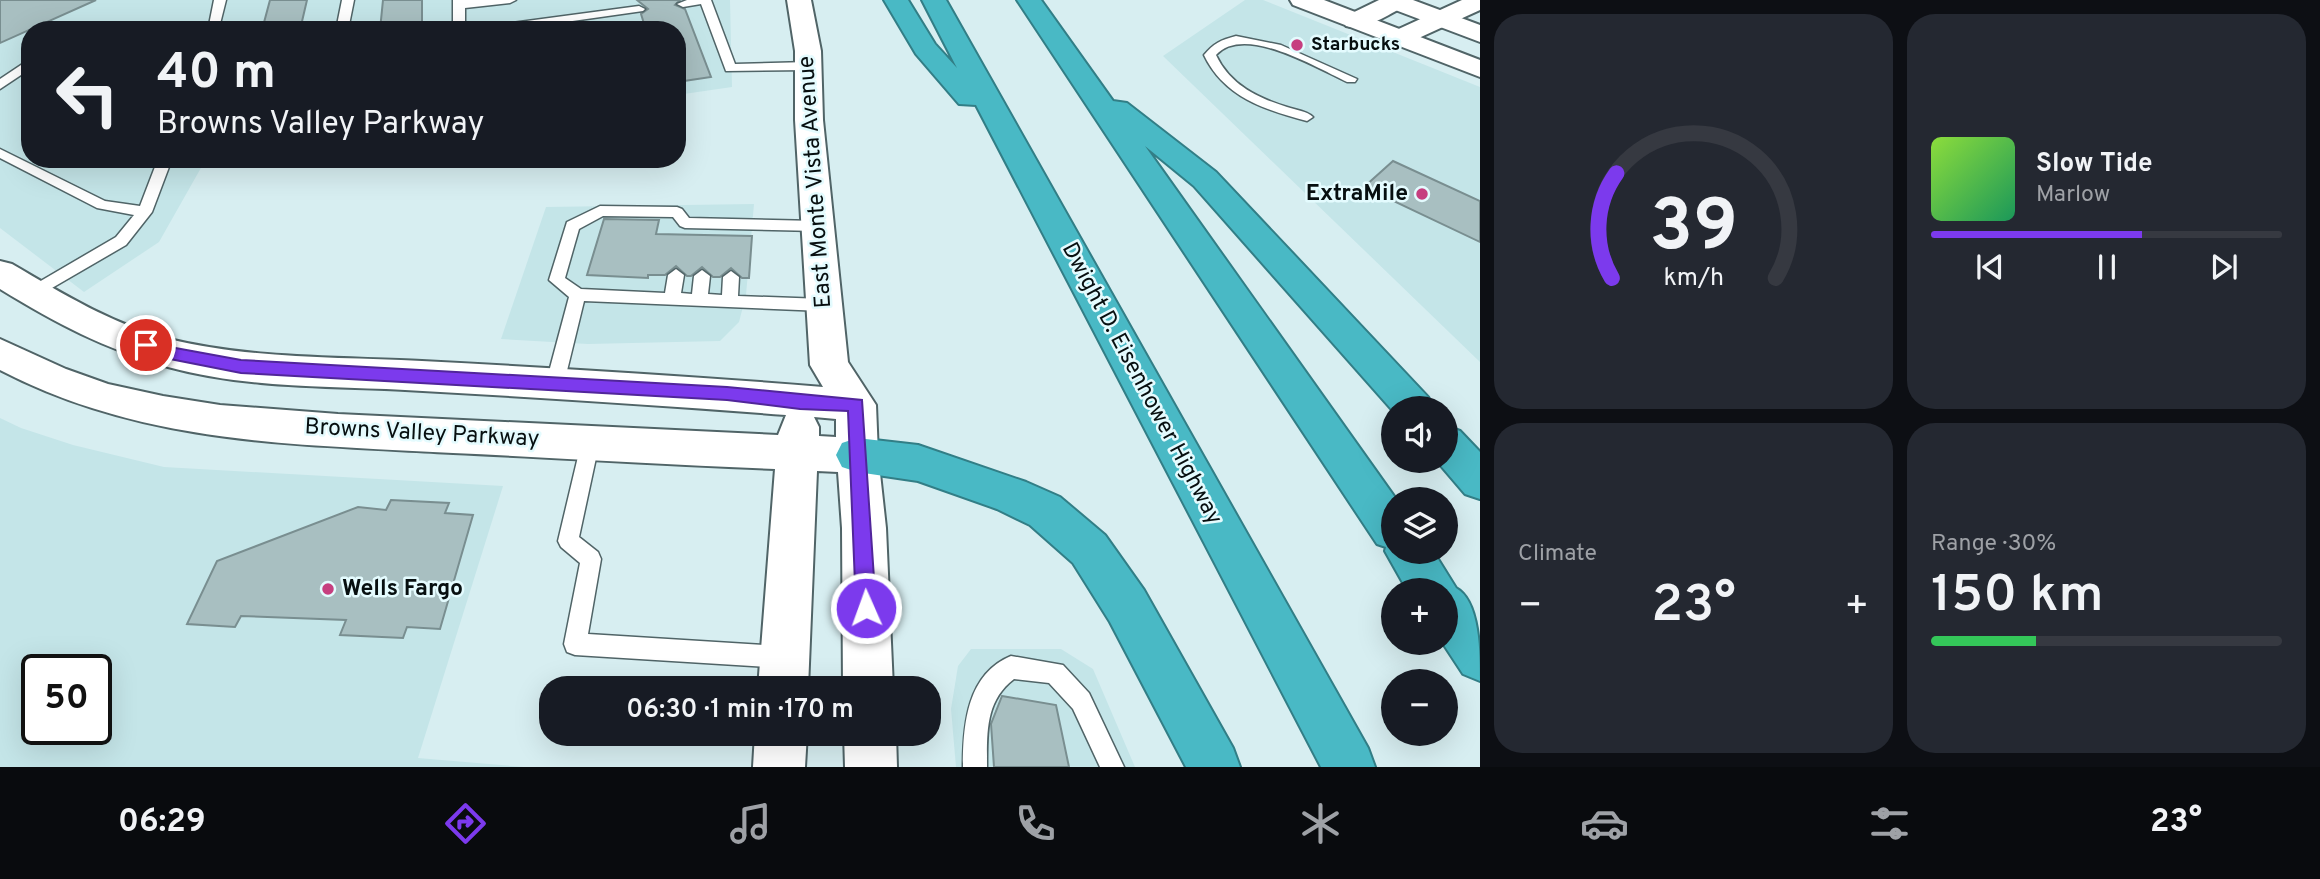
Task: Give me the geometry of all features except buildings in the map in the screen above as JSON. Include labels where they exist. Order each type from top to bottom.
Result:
[{"type":"highway","points":[[896,0],[925,48],[1014,150]]},
{"type":"highway","name":"Dwight D. Eisenhower Highway","points":[[934,0],[1349,767]]},
{"type":"highway","points":[[1029,0],[1381,513]]},
{"type":"highway","points":[[1086,84],[1205,179],[1402,396]]},
{"type":"highway","points":[[857,455],[918,463],[1011,495],[1045,510],[1089,550],[1127,606],[1214,767]]},
{"type":"highway","points":[[1458,456],[1480,481]]},
{"type":"highway","points":[[1458,625],[1480,657]]},
{"type":"main road","name":"East Monte Vista Avenue","points":[[799,0],[808,66],[809,120],[829,365],[856,405]]},
{"type":"main road","points":[[1302,0],[1480,69]]},
{"type":"main road","points":[[1355,21],[1394,0],[1480,34]]},
{"type":"main road","points":[[1401,37],[1480,1]]},
{"type":"main road","points":[[0,273],[73,317],[121,338],[170,353],[241,366],[727,393],[800,402],[856,405],[857,455],[864,528],[868,676]]},
{"type":"main road","points":[[0,309],[33,293]]},
{"type":"main road","name":"Browns Valley Parkway","points":[[0,353],[76,391],[176,415],[288,427],[590,444],[857,455]]},
{"type":"main road","points":[[784,672],[800,402],[829,365]]},
{"type":"main road","points":[[779,767],[780,746]]},
{"type":"main road","points":[[870,746],[871,767]]},
{"type":"lane","points":[[215,21],[220,0]]},
{"type":"lane","points":[[344,21],[348,0]]},
{"type":"lane","points":[[459,21],[459,3],[510,0]]},
{"type":"lane","points":[[683,4],[704,0],[730,68],[808,66]]},
{"type":"lane","points":[[549,21],[639,9]]},
{"type":"lane","points":[[1307,117],[1275,108],[1238,90],[1213,62],[1210,55],[1213,48],[1225,41],[1255,40],[1351,79]]},
{"type":"lane","points":[[0,85],[21,70]]},
{"type":"lane","points":[[0,153],[21,164]]},
{"type":"lane","points":[[29,168],[102,205],[145,212]]},
{"type":"lane","points":[[33,293],[121,241],[145,212],[162,168]]},
{"type":"lane","points":[[817,226],[735,230],[684,228],[677,212],[600,211],[572,226],[556,280],[577,295],[824,305]]},
{"type":"lane","points":[[672,299],[676,275]]},
{"type":"lane","points":[[699,300],[702,276]]},
{"type":"lane","points":[[730,301],[731,277]]},
{"type":"lane","points":[[555,383],[577,295]]},
{"type":"lane","points":[[590,444],[568,541],[592,559],[575,644],[784,672]]},
{"type":"lane","points":[[975,767],[975,730],[989,684],[1011,667],[1055,673],[1081,701],[1112,767]]},
{"type":"shaded area","points":[[0,0],[730,0],[732,87],[686,94],[686,21],[21,21],[21,168],[201,168],[159,242],[84,292],[0,228]]},
{"type":"shaded area","points":[[1245,0],[1263,0],[1480,87],[1480,362],[1163,56]]},
{"type":"shaded area","points":[[754,204],[746,295],[739,322],[720,341],[588,344],[501,339],[546,207]]},
{"type":"shaded area","points":[[0,418],[73,445],[164,467],[503,486],[418,758],[524,767],[0,767]]},
{"type":"shaded area","points":[[971,649],[1061,649],[1093,669],[1135,767],[956,767],[951,709],[958,666]]},
{"type":"place","name":"Starbucks","points":[[1297,45]]},
{"type":"place","name":"ExtraMile","points":[[1422,194]]},
{"type":"place","name":"Wells Fargo","points":[[328,589]]},
{"type":"route","points":[[146,345],[170,353],[241,366],[727,393],[800,402],[856,405],[866,608]]}]
